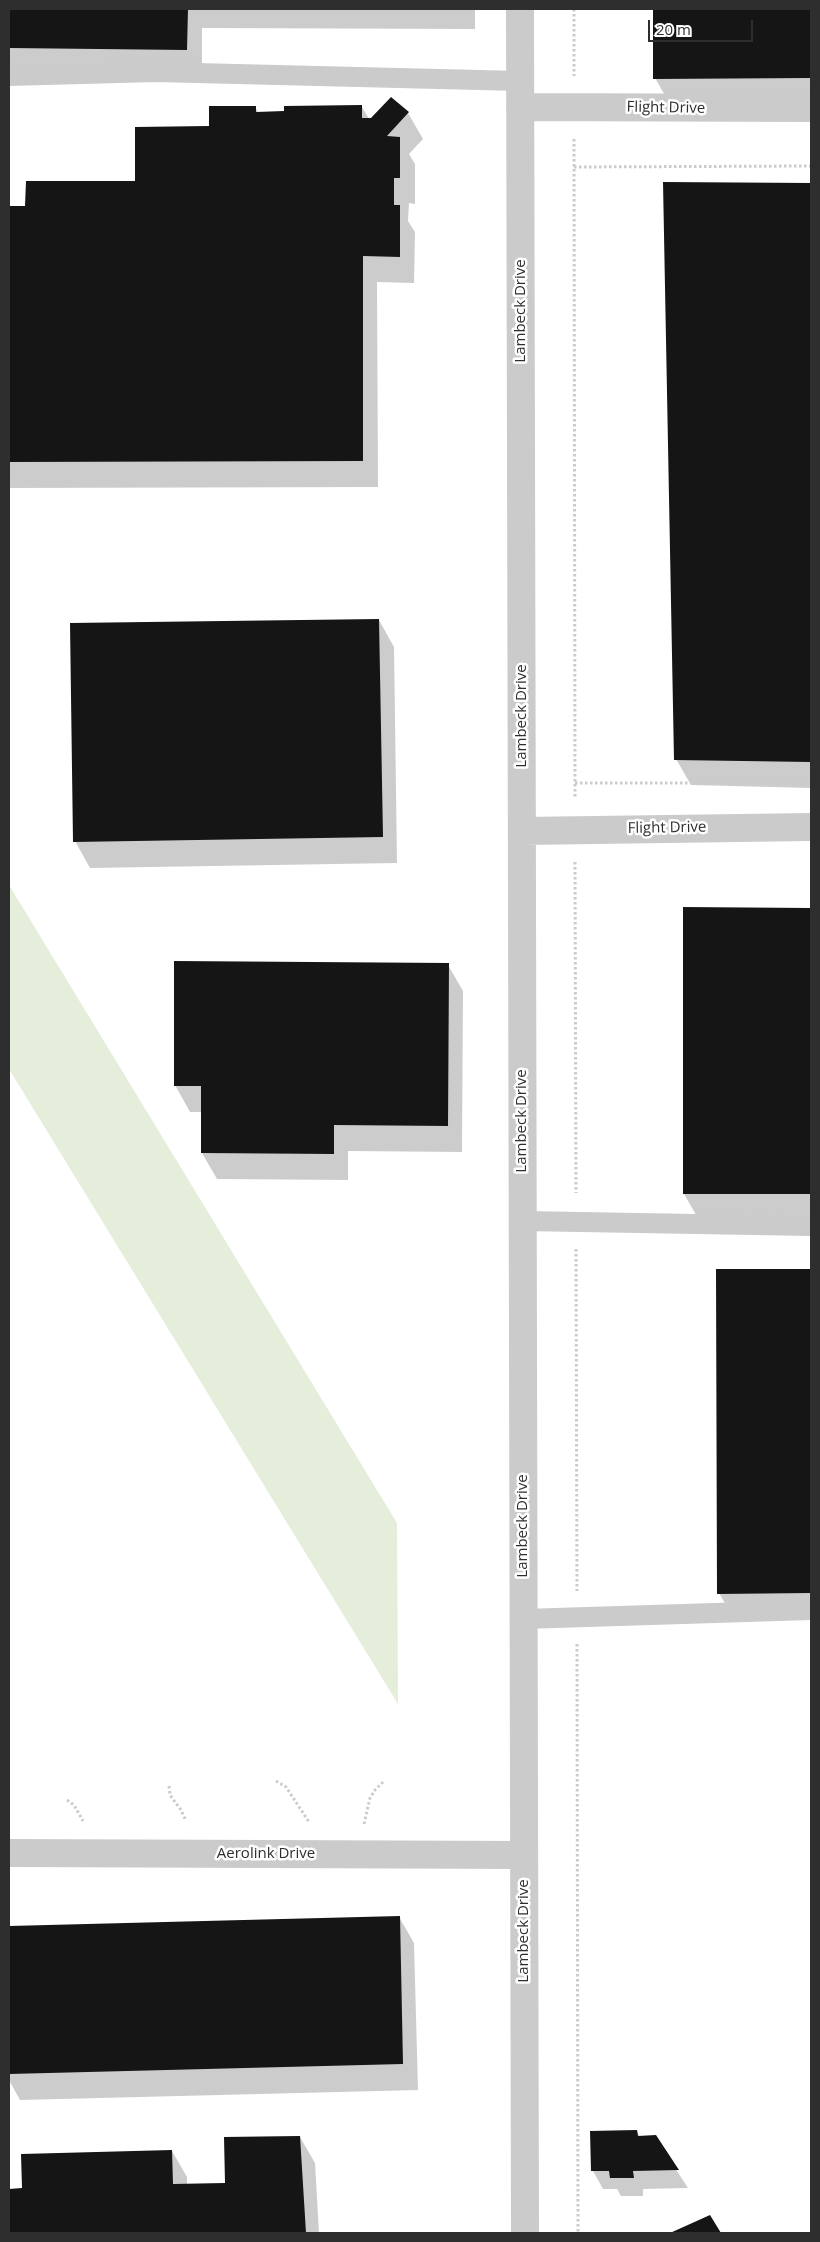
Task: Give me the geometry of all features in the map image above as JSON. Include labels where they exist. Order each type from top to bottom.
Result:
[{"type":"street","name":"Lambeck Drive","points":[[520,9],[525,2233]]},
{"type":"street","name":"Flight Drive","points":[[520,94],[574,108],[811,108]]},
{"type":"street","name":"Flight Drive","points":[[522,831],[811,827]]},
{"type":"street","name":"Aerolink Drive","points":[[9,1853],[524,1855]]},
{"type":"lane","points":[[9,76],[156,72],[520,94]]},
{"type":"lane","points":[[523,1221],[811,1226]]},
{"type":"lane","points":[[523,1619],[811,1610]]},
{"type":"path","points":[[574,9],[578,2233]]},
{"type":"path","points":[[574,167],[811,166]]},
{"type":"path","points":[[575,783],[811,783]]},
{"type":"path","points":[[276,1780],[286,1787],[307,1816],[310,1824],[312,1854]]},
{"type":"path","points":[[363,1854],[364,1821],[368,1804],[375,1790],[383,1782]]},
{"type":"green space","points":[[9,885],[397,1523],[398,1704],[9,1069]]},
{"type":"building","points":[[9,9],[188,9],[187,50],[9,48]]},
{"type":"building","points":[[653,9],[811,9],[811,78],[653,79]]},
{"type":"building","points":[[391,97],[409,112],[387,136],[400,137],[400,178],[394,178],[394,205],[400,205],[400,257],[363,256],[363,461],[9,462],[9,206],[25,206],[26,181],[135,181],[135,127],[209,126],[209,106],[256,106],[256,112],[284,111],[284,106],[362,105],[362,118],[371,118]]},
{"type":"building","points":[[663,182],[811,183],[811,762],[674,760]]},
{"type":"building","points":[[379,619],[383,837],[73,842],[70,623]]},
{"type":"building","points":[[683,907],[811,908],[811,1194],[683,1194]]},
{"type":"building","points":[[174,961],[449,963],[448,1126],[334,1125],[334,1154],[201,1153],[201,1086],[174,1086]]},
{"type":"building","points":[[716,1269],[811,1269],[811,1593],[717,1594]]},
{"type":"building","points":[[400,1916],[403,2064],[9,2074],[9,1926]]},
{"type":"building","points":[[637,2130],[638,2136],[656,2135],[679,2170],[633,2171],[634,2178],[610,2178],[609,2171],[591,2171],[590,2131]]},
{"type":"building","points":[[300,2136],[306,2233],[9,2233],[9,2189],[22,2188],[21,2154],[172,2150],[173,2184],[225,2183],[224,2137]]},
{"type":"building","points":[[710,2215],[721,2233],[670,2233]]}]
